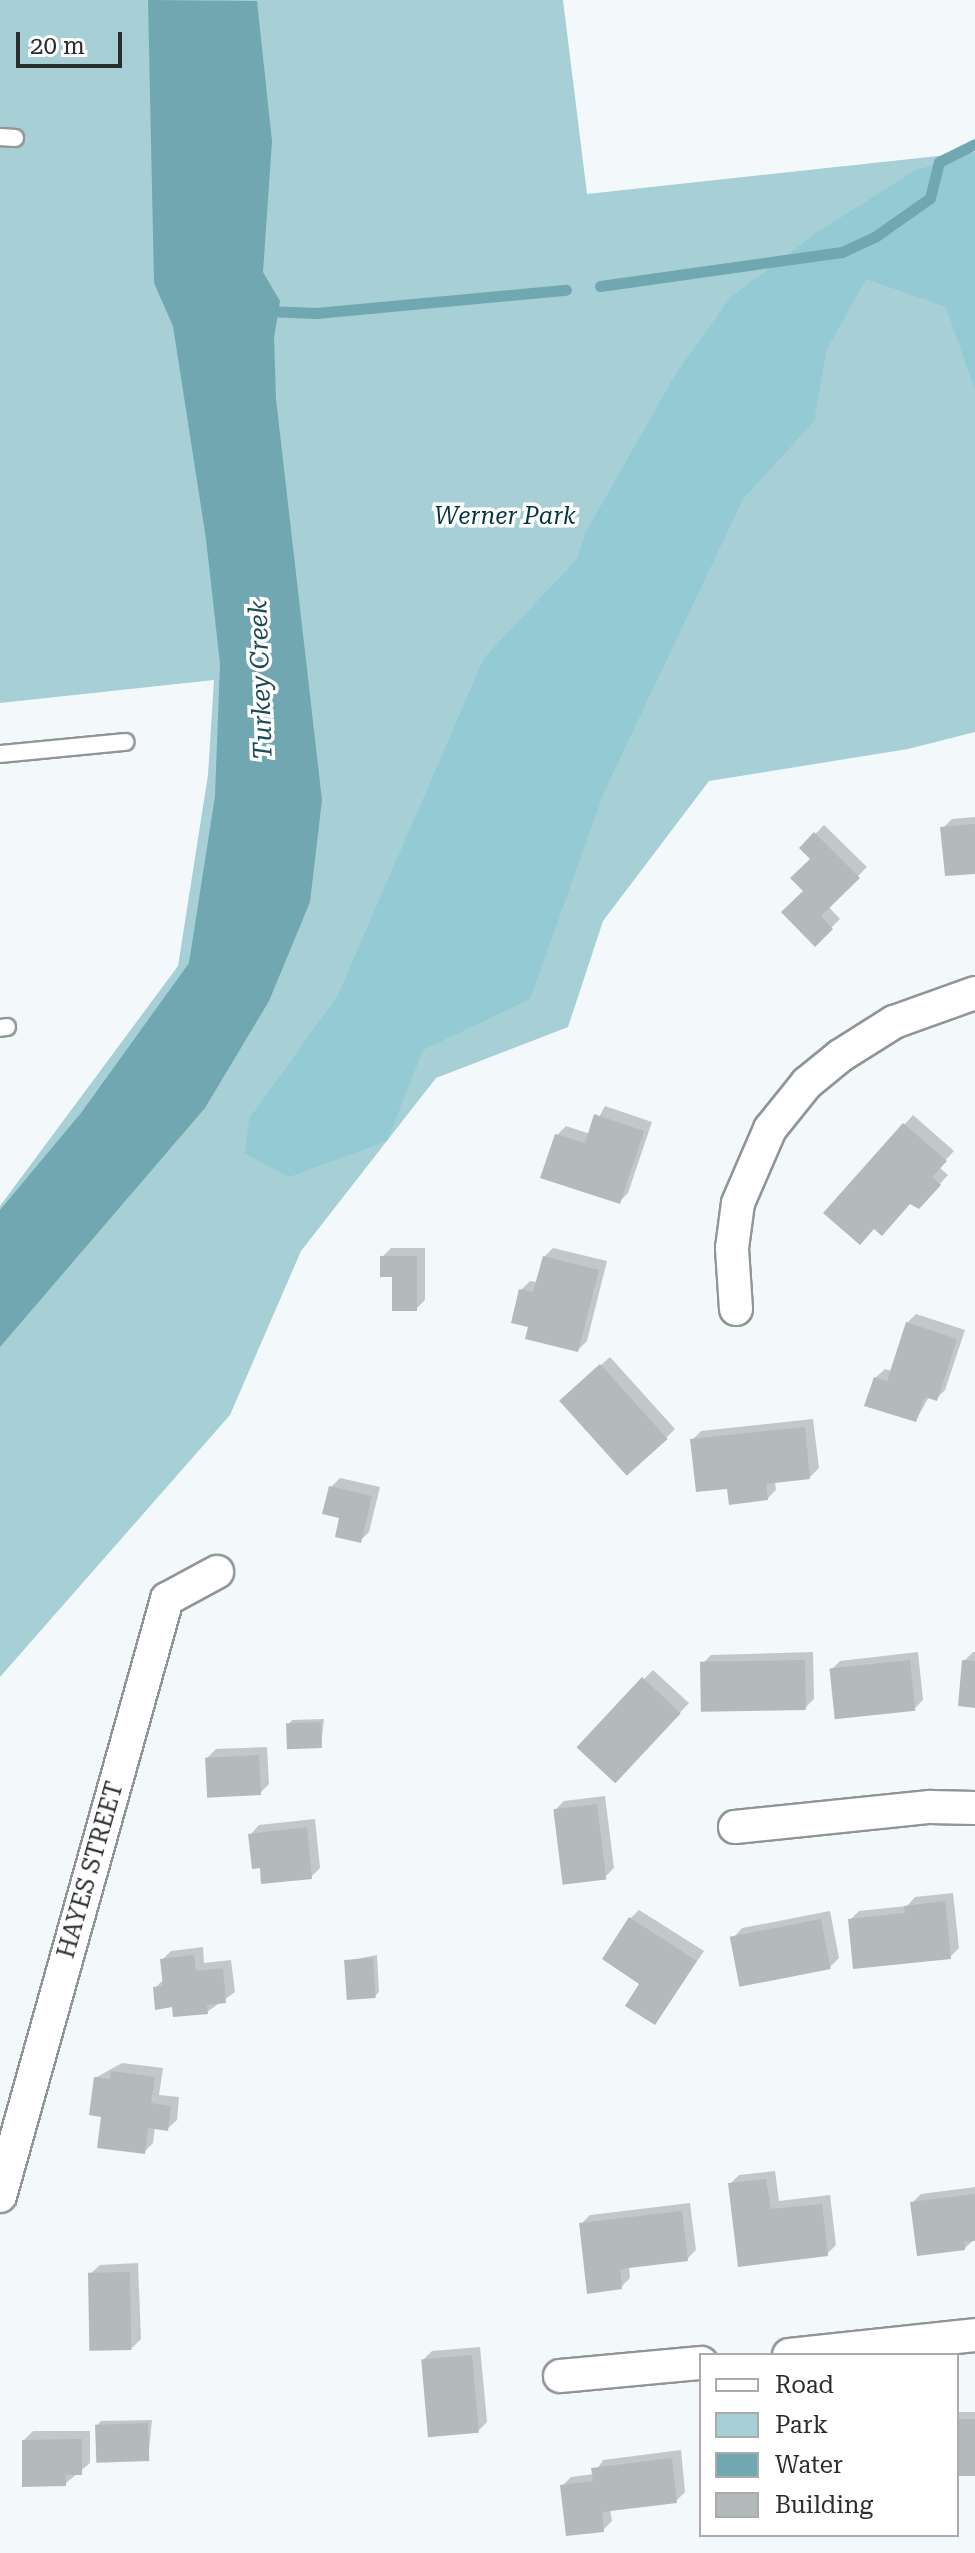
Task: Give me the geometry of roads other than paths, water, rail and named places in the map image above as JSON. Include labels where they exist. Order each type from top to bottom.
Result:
[{"type":"street","points":[[736,1309],[732,1248],[738,1203],[754,1159],[770,1129],[807,1083],[840,1056],[894,1022],[975,993]]},
{"type":"street","name":"HAYES STREET","points":[[0,2196],[167,1599],[217,1572]]},
{"type":"street","points":[[735,1827],[930,1807],[975,1808]]},
{"type":"street","points":[[808,2353],[975,2335]]},
{"type":"street","points":[[560,2376],[699,2363]]},
{"type":"lane","points":[[0,754],[125,742]]},
{"type":"water","name":"Turkey Creek","points":[[148,0],[257,1],[272,141],[263,272],[280,301],[274,338],[276,399],[322,800],[310,902],[269,1001],[205,1108],[0,1347],[0,1210],[81,1113],[189,963],[215,796],[220,664],[206,539],[173,326],[154,283]]},
{"type":"waterway","points":[[600,286],[842,252],[876,236],[930,198],[939,162],[975,144]]},
{"type":"waterway","points":[[267,311],[316,313],[566,290]]},
{"type":"park label","name":"Werner Park","points":[[505,517]]}]
